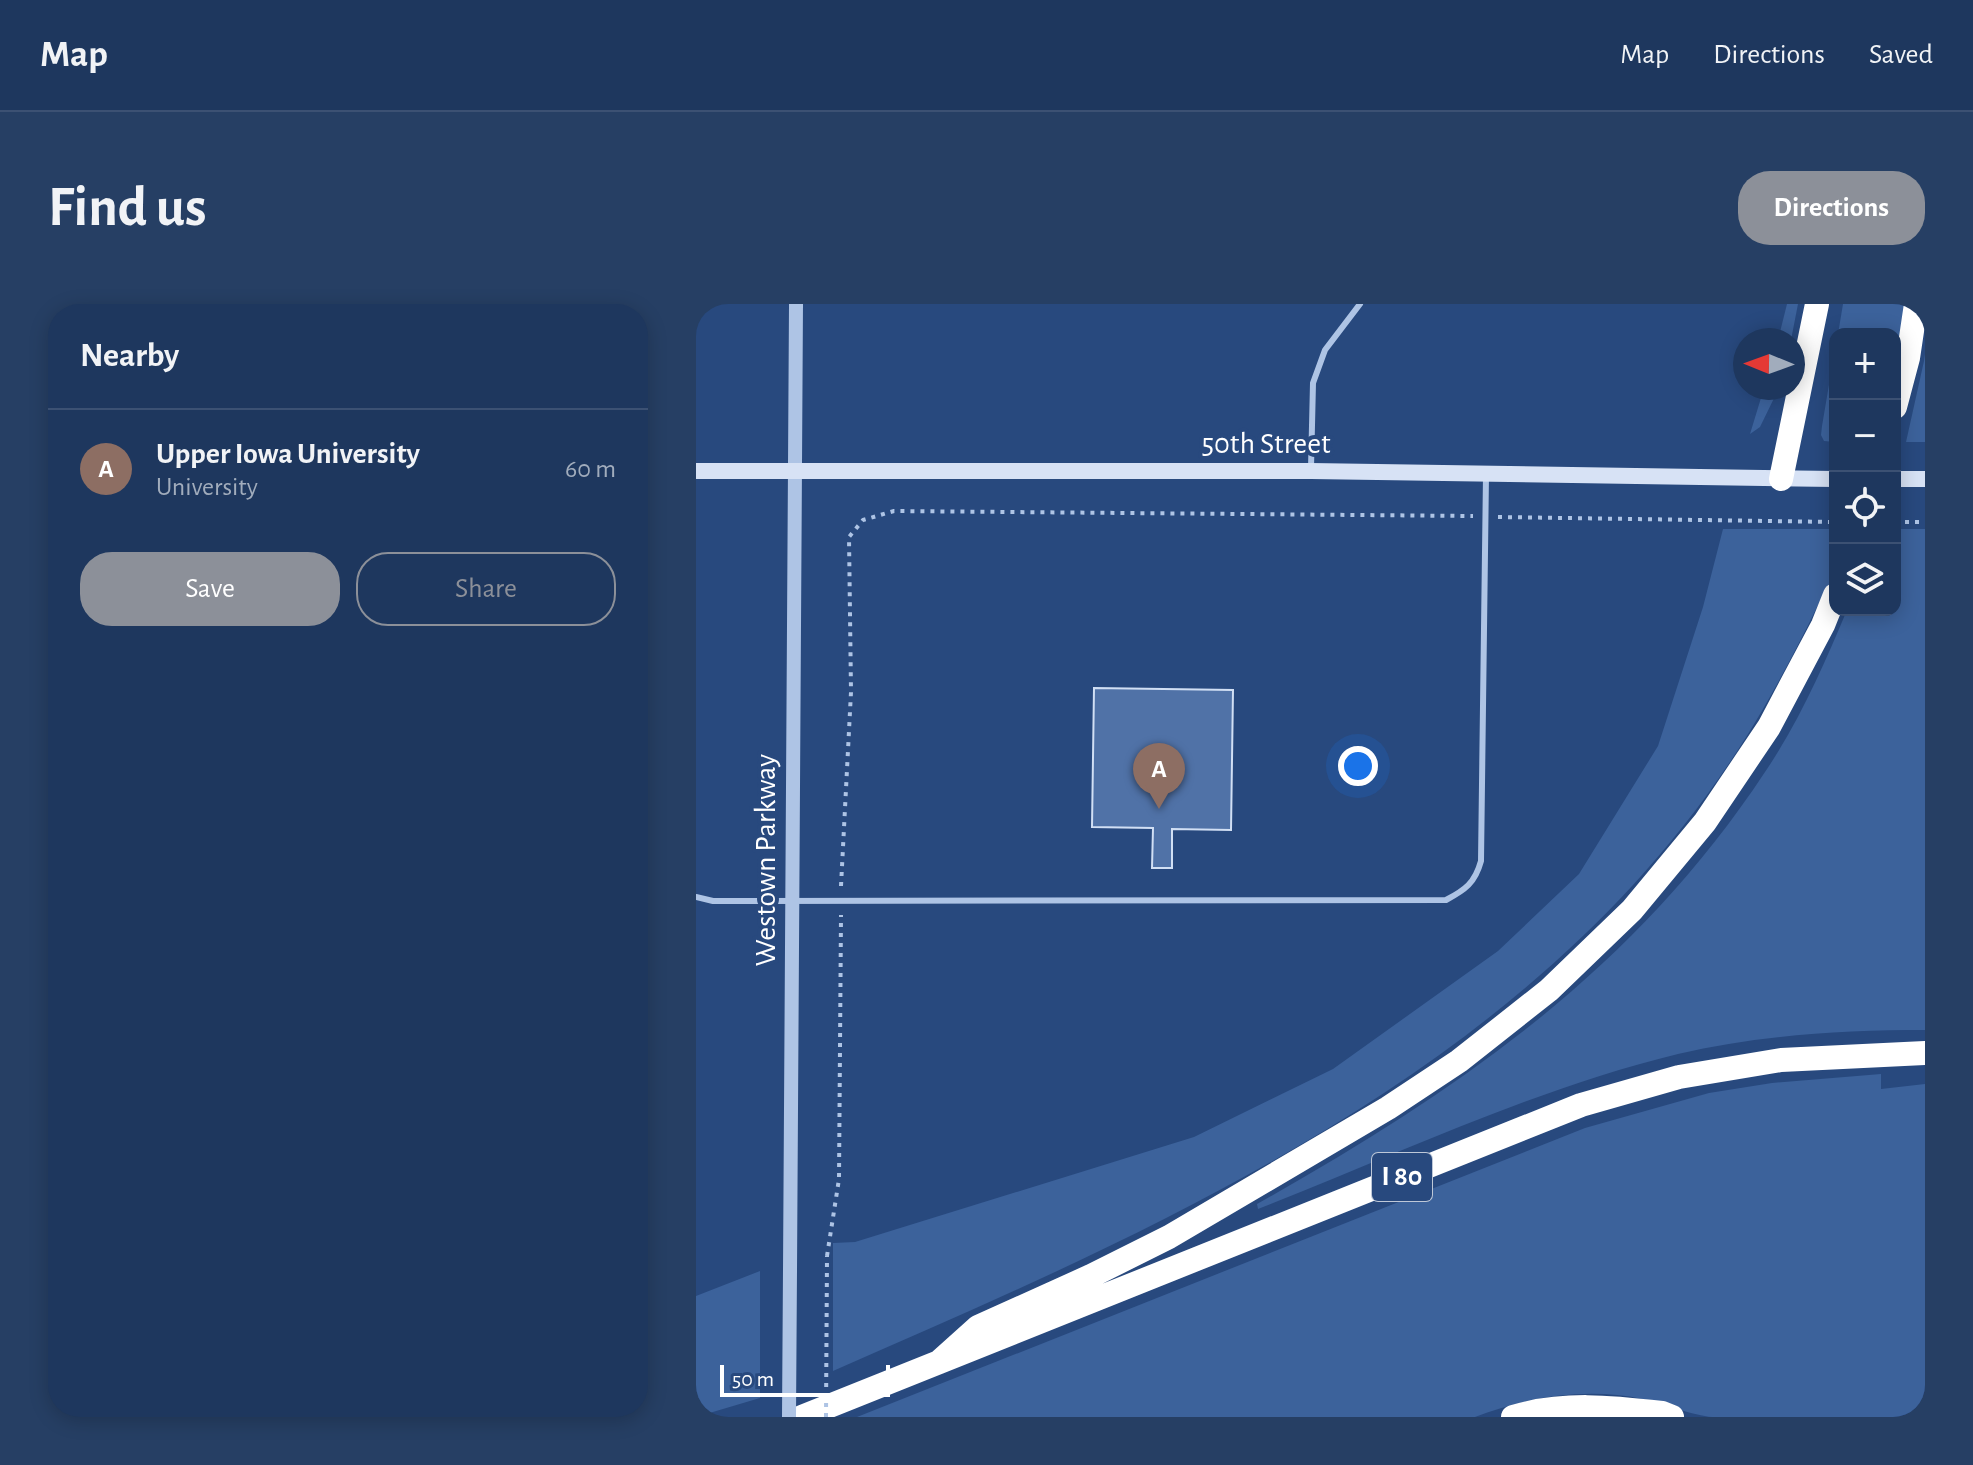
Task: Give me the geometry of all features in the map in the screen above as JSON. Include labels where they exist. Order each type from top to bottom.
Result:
[{"type":"highway","points":[[1781,479],[1817,304]]},
{"type":"highway","points":[[1897,400],[1908,358],[1916,304]]},
{"type":"highway","points":[[939,1362],[978,1327],[1169,1237],[1388,1108],[1459,1061],[1549,990],[1632,910],[1705,822],[1769,727],[1829,610]]},
{"type":"highway","name":"I 80","points":[[802,1417],[1581,1105],[1694,1075],[1781,1060],[1925,1053]]},
{"type":"highway","points":[[786,1417],[847,1399]]},
{"type":"highway","points":[[1513,1417],[1531,1411],[1596,1405],[1672,1417]]},
{"type":"main road","name":"50th Street","points":[[696,471],[1311,471],[1827,479]]},
{"type":"main road","points":[[1901,479],[1925,479]]},
{"type":"street","name":"Westown Parkway","points":[[786,1417],[790,1270],[796,304]]},
{"type":"lane","points":[[1311,471],[1313,383],[1325,350],[1360,304]]},
{"type":"lane","points":[[696,897],[713,901],[1446,900],[1466,890],[1476,877],[1481,861],[1486,475]]},
{"type":"path","points":[[849,537],[863,520],[894,511],[1829,522]]},
{"type":"path","points":[[1901,522],[1925,522]]},
{"type":"path","points":[[826,1417],[827,1256]]},
{"type":"shaded area","points":[[1787,304],[1798,304],[1793,328],[1781,328]]},
{"type":"shaded area","points":[[1843,304],[1907,304],[1901,336],[1901,328],[1839,328]]},
{"type":"shaded area","points":[[1925,354],[1925,442],[1906,442],[1924,361]]},
{"type":"shaded area","points":[[1829,386],[1829,441],[1824,441],[1821,435]]},
{"type":"shaded area","points":[[1760,400],[1773,400],[1760,427],[1750,434]]},
{"type":"shaded area","points":[[1723,529],[1829,529],[1829,586],[1763,709],[1680,830],[1582,937],[1473,1030],[1354,1112],[1228,1186],[1097,1252],[833,1371],[833,1243],[855,1242],[1194,1137],[1333,1069],[1498,951],[1579,874],[1658,746],[1703,607]]},
{"type":"shaded area","points":[[1901,529],[1925,529],[1925,1030],[1801,1035],[1739,1042],[1624,1068],[1466,1124],[1258,1209],[1257,1204],[1404,1116],[1473,1069],[1601,965],[1659,907],[1714,842],[1765,772],[1789,733],[1844,616],[1901,616]]},
{"type":"shaded area","points":[[1881,1074],[1881,1089],[1925,1084],[1925,1417],[1712,1417],[1642,1399],[1578,1394],[1536,1399],[1475,1417],[857,1417],[1585,1128],[1709,1093],[1772,1083]]},
{"type":"shaded area","points":[[760,1271],[760,1398],[696,1417],[696,1296]]},
{"type":"building","points":[[1094,688],[1233,690],[1231,830],[1172,829],[1172,868],[1152,868],[1153,828],[1092,827]]},
{"type":"place","name":"Upper Iowa University","points":[[1159,809]]}]
